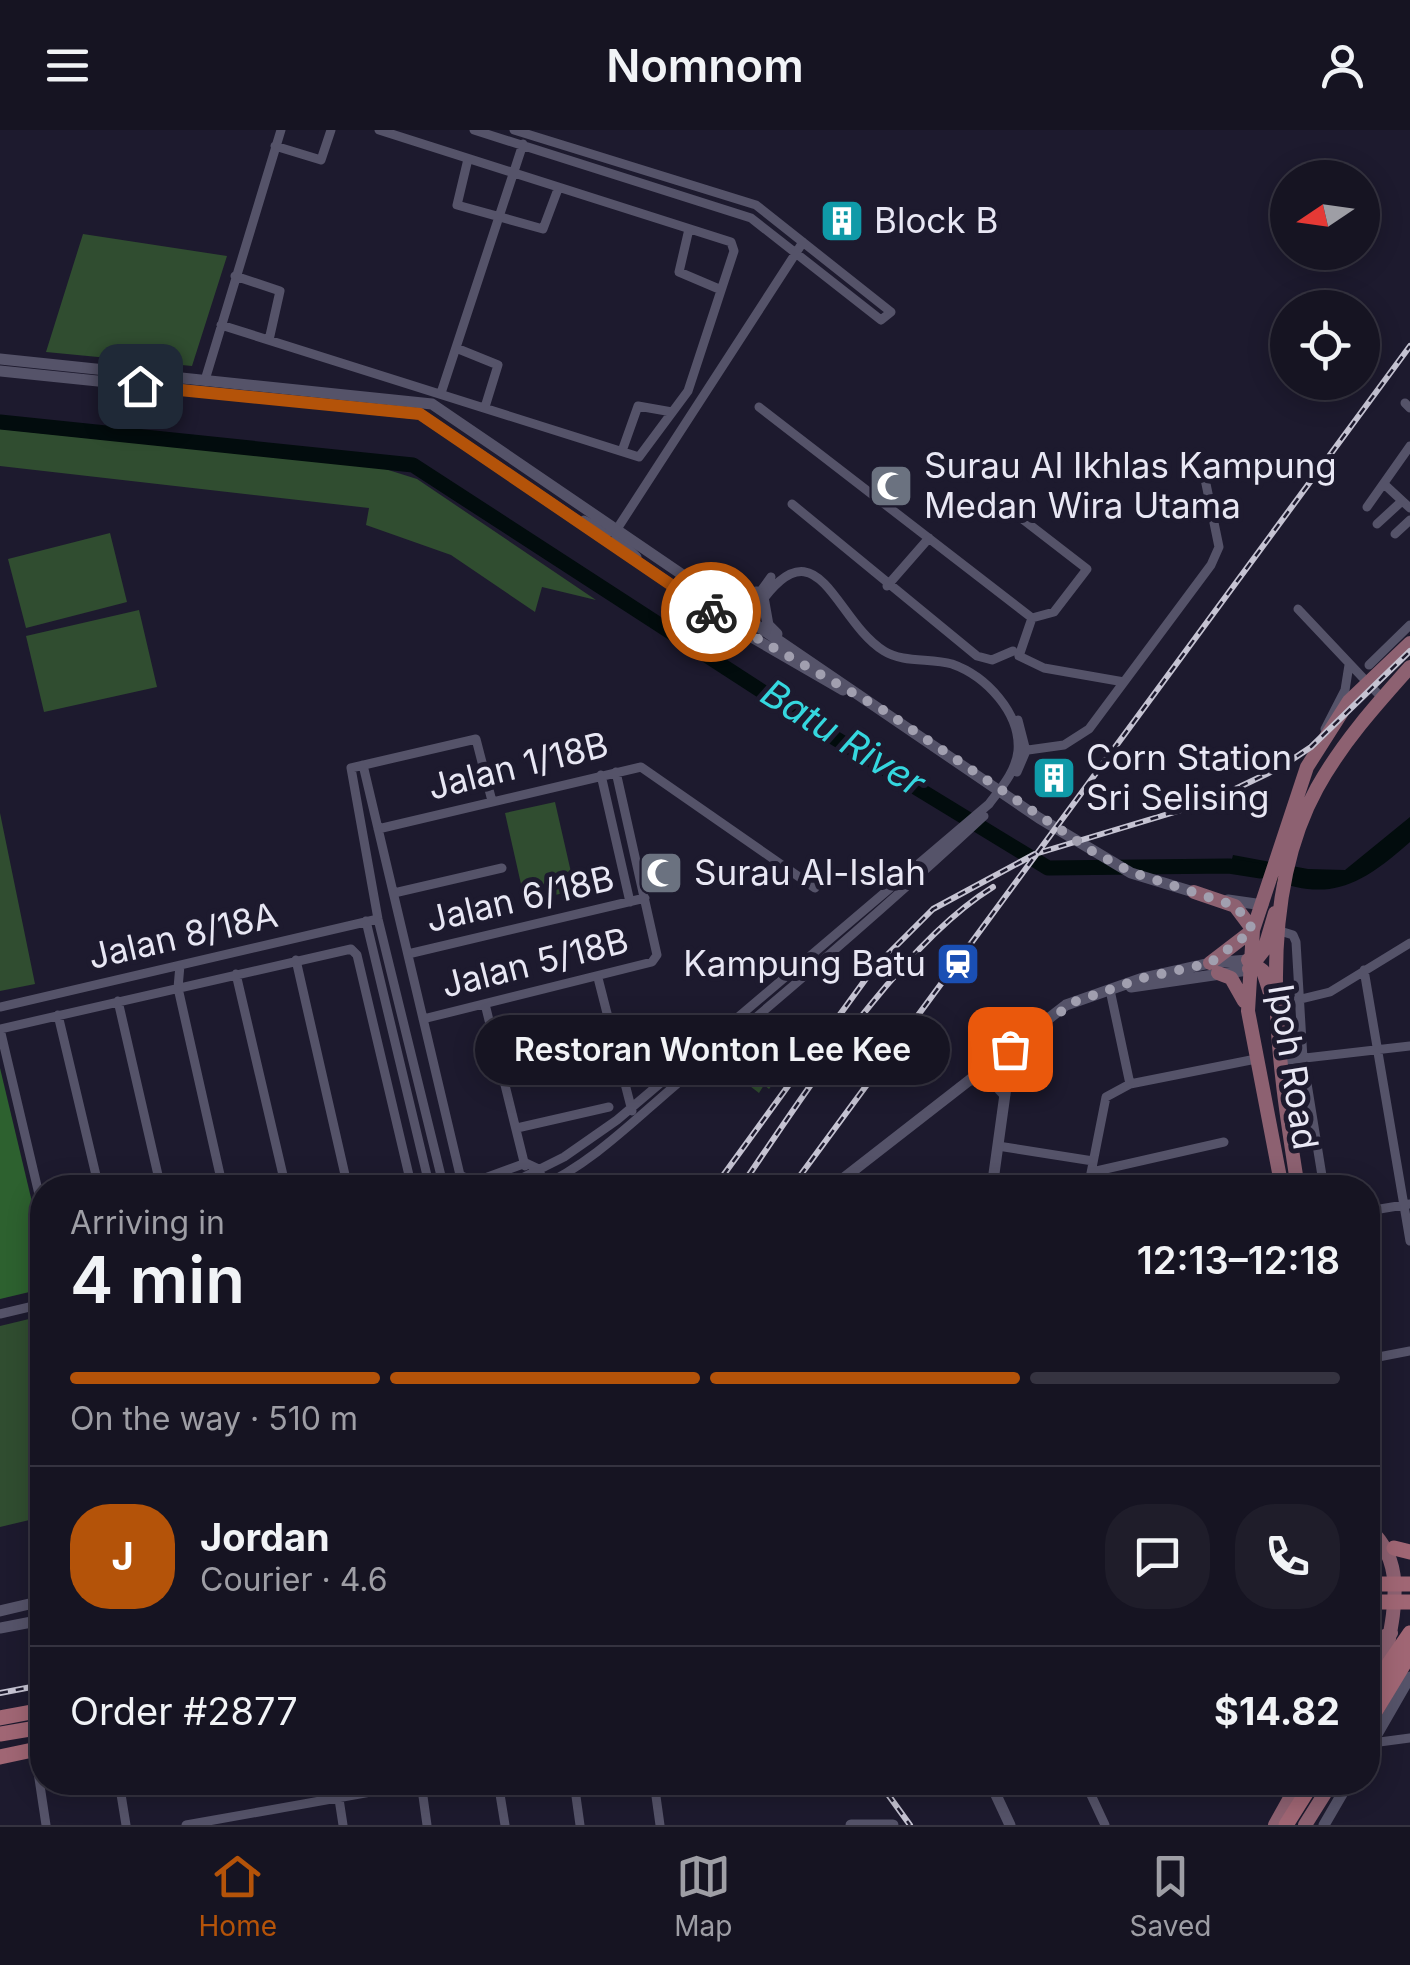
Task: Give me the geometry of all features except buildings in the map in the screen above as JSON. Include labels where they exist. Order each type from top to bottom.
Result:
[{"type":"highway","points":[[1380,1601],[1410,1598],[1410,1575]]},
{"type":"highway","points":[[1380,1584],[1410,1584]]},
{"type":"highway","points":[[1391,1633],[1410,1630]]},
{"type":"highway","points":[[1380,1676],[1410,1630]]},
{"type":"highway","points":[[1380,1704],[1410,1654]]},
{"type":"highway","points":[[1,1730],[30,1716]]},
{"type":"highway","points":[[1,1730],[30,1727]]},
{"type":"highway","points":[[0,1757],[30,1751]]},
{"type":"highway","points":[[1286,1825],[1304,1795]]},
{"type":"main road","name":"Ipoh Road","points":[[1296,1175],[1278,1061],[1278,888],[1307,768],[1335,719],[1410,643]]},
{"type":"main road","name":"Ipoh Road","points":[[1286,851],[1351,733],[1410,667]]},
{"type":"main road","points":[[1264,905],[1278,888]]},
{"type":"main road","points":[[1278,888],[1251,965],[1269,981],[1278,1061]]},
{"type":"main road","points":[[1194,892],[1236,906],[1253,930],[1214,968],[1236,983],[1248,1011]]},
{"type":"main road","name":"Ipoh Road","points":[[1264,905],[1253,930],[1248,1011],[1279,1175]]},
{"type":"main road","points":[[1380,1677],[1401,1586],[1398,1548]]},
{"type":"main road","points":[[1380,1639],[1391,1633]]},
{"type":"main road","points":[[1275,1825],[1292,1795]]},
{"type":"main road","points":[[1306,1825],[1324,1795]]},
{"type":"street","points":[[205,380],[280,130]]},
{"type":"street","points":[[275,146],[321,160],[331,130]]},
{"type":"street","points":[[221,324],[639,457],[688,392],[734,246],[380,130]]},
{"type":"street","points":[[474,130],[738,213],[880,320],[890,312],[756,204],[514,130]]},
{"type":"street","points":[[441,393],[526,134]]},
{"type":"street","points":[[468,160],[456,204],[544,229],[558,189]]},
{"type":"street","points":[[690,229],[679,272],[719,288]]},
{"type":"street","points":[[648,568],[619,539],[617,529],[803,242]]},
{"type":"street","points":[[235,276],[280,291],[269,340]]},
{"type":"street","points":[[456,348],[496,361],[485,407]]},
{"type":"street","points":[[0,359],[432,404],[617,529],[741,624],[803,654]]},
{"type":"street","points":[[0,371],[420,414],[648,568],[883,710]]},
{"type":"street","points":[[205,380],[212,388],[251,397]]},
{"type":"street","points":[[622,451],[638,406],[672,412]]},
{"type":"street","points":[[759,407],[1032,618]]},
{"type":"street","points":[[1367,506],[1410,446]]},
{"type":"street","points":[[1022,751],[1056,747],[1080,737],[1218,556],[1219,543],[1205,479]]},
{"type":"street","points":[[1378,524],[1406,504],[1384,484]]},
{"type":"street","points":[[792,504],[888,586],[984,660],[1013,651]]},
{"type":"street","points":[[1008,508],[1086,569],[1054,612],[1032,618]]},
{"type":"street","points":[[569,514],[608,531],[617,529]]},
{"type":"street","points":[[1395,534],[1410,520]]},
{"type":"street","points":[[888,586],[930,538]]},
{"type":"street","points":[[563,1175],[634,1120],[918,873],[990,806],[1022,751],[1014,710],[989,682],[950,659],[887,647],[839,589],[818,574],[799,568],[778,572],[741,624]]},
{"type":"street","points":[[678,574],[718,596],[760,594]]},
{"type":"street","points":[[760,594],[768,625],[803,654],[1092,851],[1131,872],[1194,892],[1264,905]]},
{"type":"street","points":[[1298,609],[1382,698]]},
{"type":"street","points":[[1032,618],[1019,656],[1044,668],[1124,682]]},
{"type":"street","points":[[1369,665],[1410,625]]},
{"type":"street","points":[[1349,664],[1369,665],[1398,655]]},
{"type":"street","points":[[1307,768],[1345,690],[1349,664]]},
{"type":"street","points":[[441,1175],[378,919],[351,770],[476,739],[492,802]]},
{"type":"street","points":[[364,765],[460,1175]]},
{"type":"street","name":"Jalan 1/18B","points":[[378,828],[641,767],[815,888]]},
{"type":"street","points":[[616,772],[645,898]]},
{"type":"street","points":[[601,774],[630,902]]},
{"type":"street","points":[[394,893],[502,868]]},
{"type":"street","points":[[530,1175],[592,1140],[918,873]]},
{"type":"street","points":[[1194,892],[1248,898],[1278,888]]},
{"type":"street","name":"Jalan 6/18B","points":[[408,954],[645,898]]},
{"type":"street","name":"Jalan 5/18B","points":[[423,1019],[646,967],[657,955],[645,898]]},
{"type":"street","name":"Jalan 8/18A","points":[[0,1007],[378,919]]},
{"type":"street","points":[[366,922],[427,1175]]},
{"type":"street","points":[[1280,931],[1293,935],[1296,942],[1303,1059],[1322,1175]]},
{"type":"street","points":[[1298,1000],[1330,992],[1410,942]]},
{"type":"street","points":[[34,1175],[0,1029],[348,949],[357,955],[409,1175]]},
{"type":"street","points":[[296,960],[345,1175]]},
{"type":"street","points":[[180,965],[178,988],[220,1175]]},
{"type":"street","points":[[848,1175],[1066,1006],[1116,989],[1214,968],[1251,965]]},
{"type":"street","points":[[1364,970],[1410,1241]]},
{"type":"street","points":[[236,974],[283,1175]]},
{"type":"street","points":[[598,978],[634,1120]]},
{"type":"street","points":[[1116,989],[1130,1084]]},
{"type":"street","points":[[118,1002],[158,1175]]},
{"type":"street","points":[[485,1004],[526,1162],[523,1175]]},
{"type":"street","points":[[58,1016],[96,1175]]},
{"type":"street","points":[[1278,1061],[1410,1046]]},
{"type":"street","points":[[500,1070],[593,1050]]},
{"type":"street","points":[[994,1175],[1005,1096],[1006,1051]]},
{"type":"street","points":[[1090,1175],[1104,1101],[1130,1084],[1256,1060]]},
{"type":"street","points":[[968,1081],[990,1079],[1005,1096]]},
{"type":"street","points":[[517,1128],[609,1106]]},
{"type":"street","points":[[998,1146],[1092,1167],[1224,1142]]},
{"type":"street","points":[[492,1175],[526,1162],[541,1170]]},
{"type":"street","points":[[1380,1209],[1406,1205]]},
{"type":"street","points":[[0,1314],[30,1307]]},
{"type":"street","points":[[1380,1357],[1410,1351]]},
{"type":"street","points":[[0,1611],[30,1606]]},
{"type":"street","points":[[0,1628],[30,1622]]},
{"type":"street","points":[[1380,1729],[1410,1677]]},
{"type":"street","points":[[1380,1744],[1410,1738]]},
{"type":"street","points":[[41,1795],[46,1825]]},
{"type":"street","points":[[121,1795],[126,1825]]},
{"type":"street","points":[[186,1825],[363,1795]]},
{"type":"street","points":[[423,1795],[427,1825]]},
{"type":"street","points":[[500,1795],[504,1825]]},
{"type":"street","points":[[576,1795],[580,1825]]},
{"type":"street","points":[[656,1795],[660,1825]]},
{"type":"street","points":[[996,1795],[1007,1822]]},
{"type":"street","points":[[1091,1795],[1105,1825]]},
{"type":"street","points":[[1324,1825],[1341,1795]]},
{"type":"street","points":[[339,1800],[343,1825]]},
{"type":"street","points":[[851,1825],[894,1825]]},
{"type":"green space","points":[[83,234],[227,256],[192,366],[46,352]]},
{"type":"green space","points":[[0,429],[382,468],[417,479],[596,600],[542,587],[535,612],[451,555],[366,525],[369,508],[0,466]]},
{"type":"green space","points":[[110,533],[127,602],[26,628],[8,559]]},
{"type":"green space","points":[[139,610],[157,687],[44,712],[26,636]]},
{"type":"green space","points":[[555,802],[573,881],[566,883],[568,892],[551,896],[552,886],[523,893],[505,813]]},
{"type":"green space","points":[[0,813],[35,984],[0,991]]},
{"type":"green space","points":[[760,1032],[789,1052],[793,1049],[791,1061],[769,1089],[764,1085],[759,1093],[716,1060]]},
{"type":"green space","points":[[0,1068],[30,1194],[30,1292],[0,1299]]},
{"type":"green space","points":[[30,1320],[30,1520],[0,1527],[0,1326]]},
{"type":"shaded area","points":[[1410,817],[1410,842],[1365,876],[1345,885],[1306,889],[1231,863],[1233,855],[1308,869],[1345,870]]},
{"type":"waterway","name":"Batu River","points":[[0,422],[413,465],[820,729],[1048,868],[1229,866],[1261,871]]},
{"type":"railway","points":[[801,1175],[1410,346]]},
{"type":"railway","points":[[723,1175],[873,969],[933,909],[1035,854],[1208,802],[1281,767],[1311,747],[1410,651]]},
{"type":"railway","points":[[749,1175],[823,1067],[889,983],[923,945],[993,887]]},
{"type":"railway","points":[[0,1693],[30,1687]]},
{"type":"railway","points":[[888,1795],[910,1825]]},
{"type":"way so far","points":[[711,612],[821,679],[883,710],[1092,851],[1131,872],[1236,906],[1253,930],[1210,963],[1143,978],[1074,1002],[1010,1049]]},
{"type":"place","name":"Block B","points":[[842,221]]},
{"type":"place","name":"Surau Al Ikhlas Kampung Medan Wira Utama","points":[[891,486]]},
{"type":"place","name":"Corn Station Sri Selising","points":[[1054,778]]},
{"type":"place","name":"Surau Al-Islah","points":[[661,873]]},
{"type":"place","name":"Kampung Batu","points":[[958,964]]},
{"type":"place","name":"Restoran Wonton Lee Kee","points":[[1010,1049]]},
{"type":"route","points":[[140,386],[420,414],[443,426],[711,612]]}]
